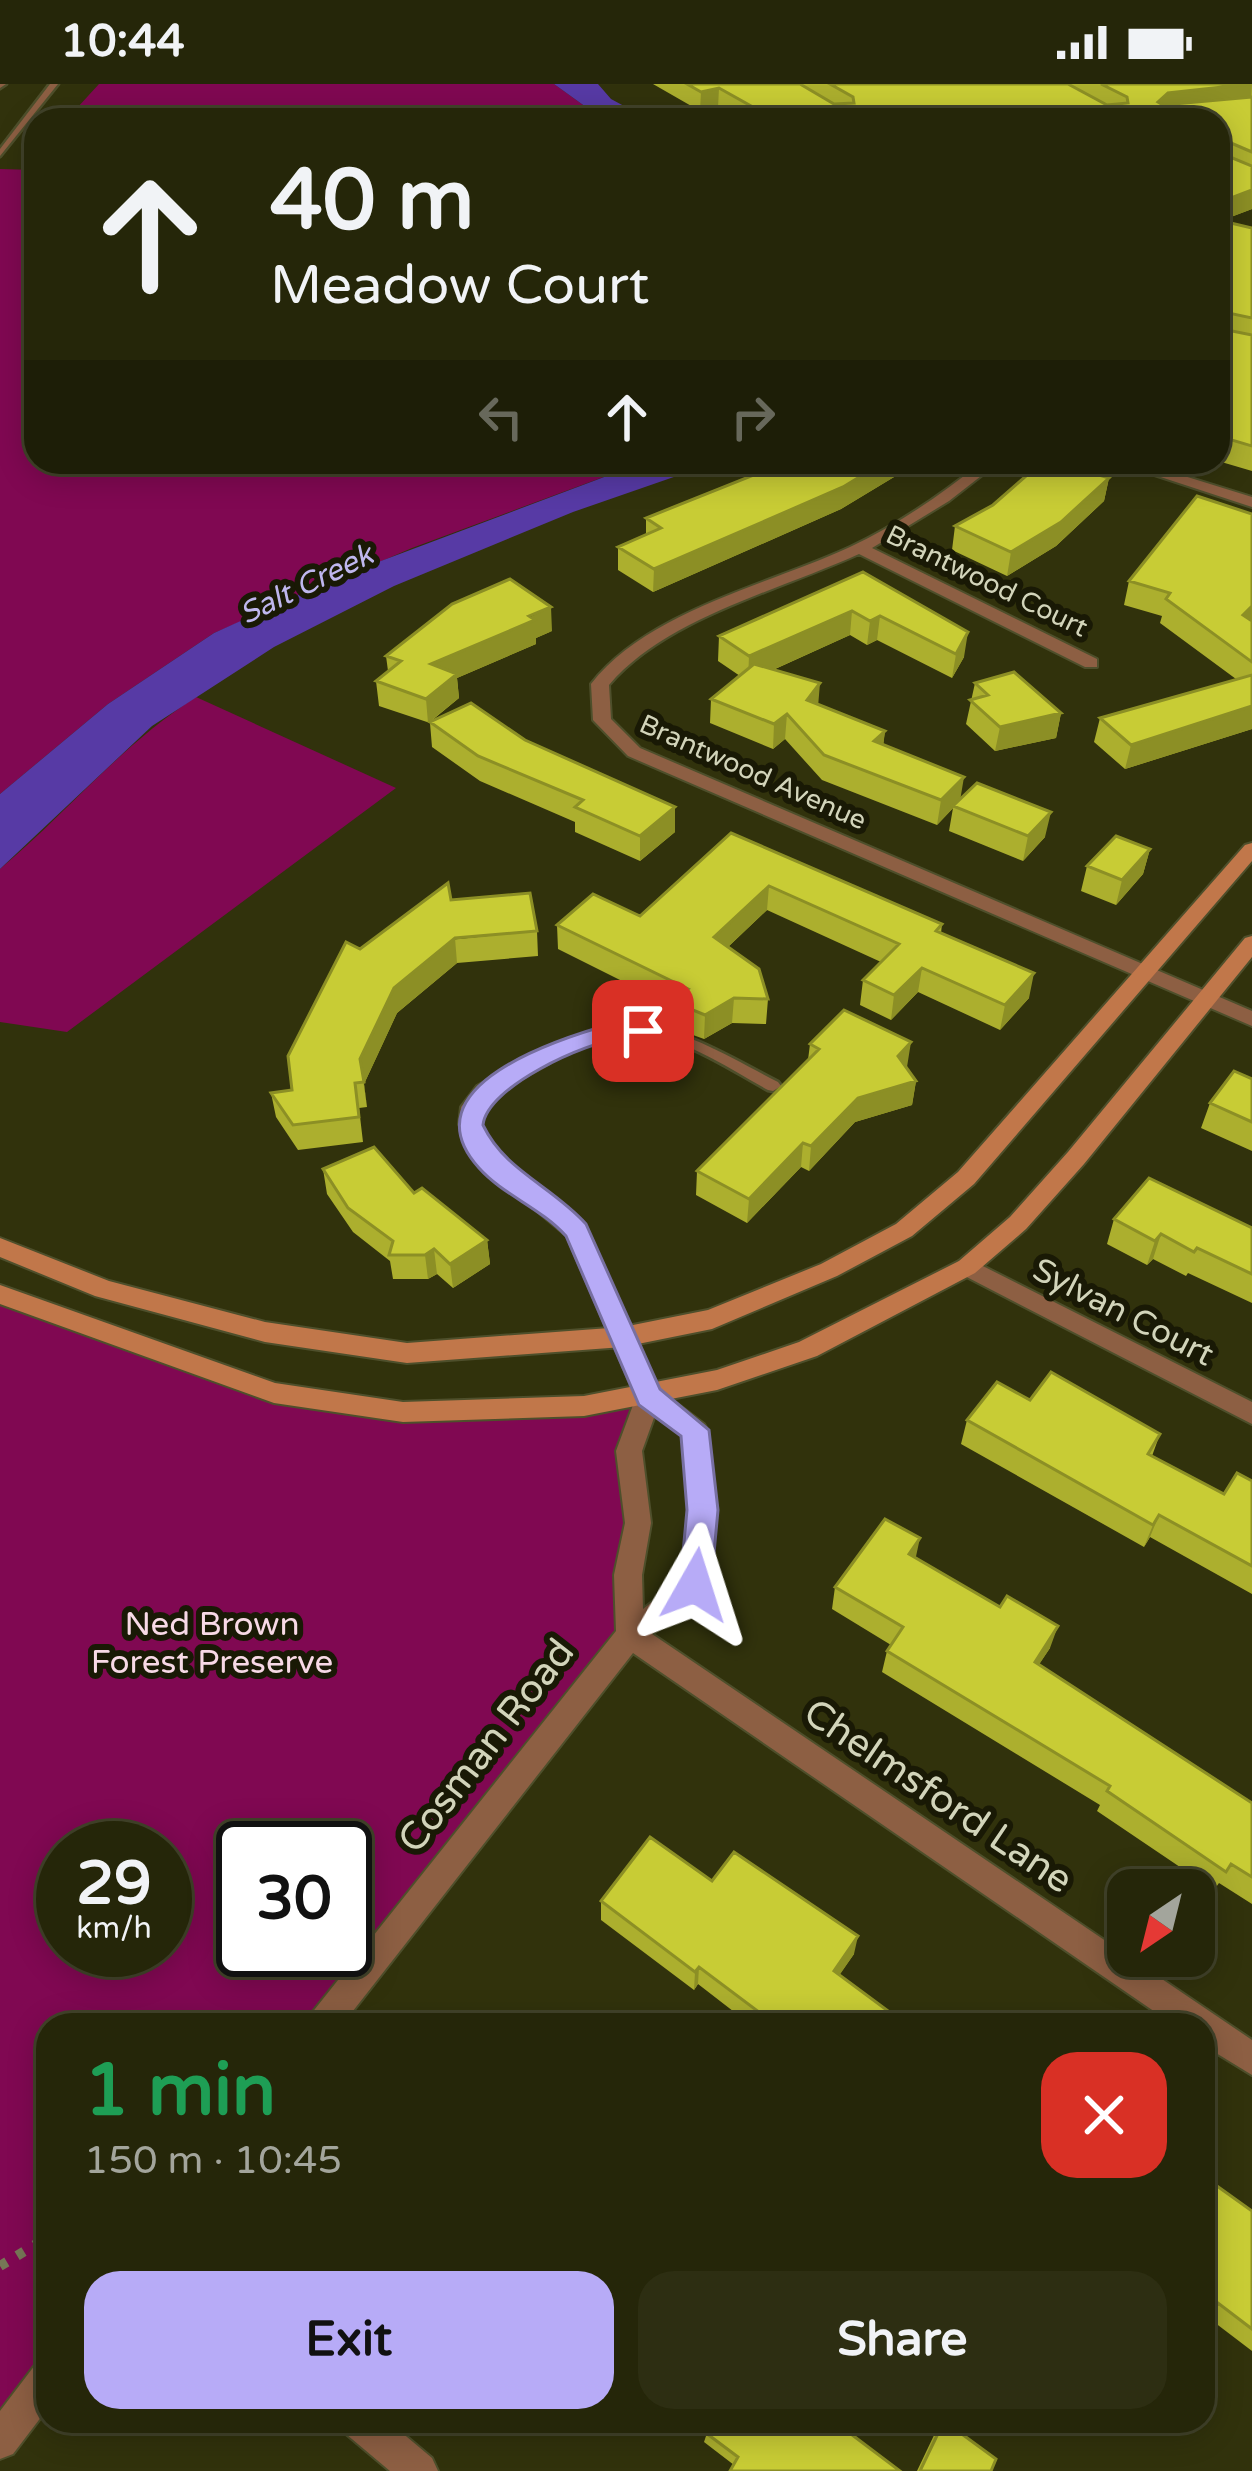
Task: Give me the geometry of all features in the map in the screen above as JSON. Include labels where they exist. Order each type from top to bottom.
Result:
[{"type":"main road","points":[[0,1247],[104,1288],[265,1332],[407,1353],[623,1337],[712,1319],[829,1270],[904,1230],[966,1178],[1252,848]]},
{"type":"main road","points":[[0,1294],[274,1394],[403,1412],[584,1406],[649,1396],[808,1349],[967,1267],[1047,1190],[1252,943]]},
{"type":"street","name":"Brantwood Avenue","points":[[977,474],[944,501],[859,548],[629,652],[600,684],[598,708],[610,732],[634,752],[1144,973]]},
{"type":"street","points":[[1162,474],[1252,502]]},
{"type":"street","name":"Brantwood Court","points":[[859,548],[1090,663]]},
{"type":"street","points":[[1144,973],[1252,1018]]},
{"type":"street","points":[[542,1058],[484,1093],[472,1107],[470,1125],[488,1162],[559,1211],[577,1231],[649,1396],[629,1451],[638,1523],[628,1575],[630,1635]]},
{"type":"street","name":"Sylvan Court","points":[[967,1267],[1252,1414]]},
{"type":"street","name":"Cosman Road","points":[[331,2013],[630,1635],[695,1585],[703,1510],[695,1430],[649,1396]]},
{"type":"street","name":"Chelmsford Lane","points":[[630,1635],[1185,2013]]},
{"type":"street","name":"Chelmsford Lane","points":[[1215,2033],[1252,2059]]},
{"type":"street","points":[[0,2441],[36,2394]]},
{"type":"street","points":[[373,2433],[419,2471]]},
{"type":"lane","points":[[35,108],[54,84]]},
{"type":"lane","points":[[0,154],[24,123]]},
{"type":"lane","points":[[542,1058],[618,1030],[643,1031],[681,1041],[773,1086]]},
{"type":"path","points":[[0,2266],[36,2244]]},
{"type":"green space","points":[[99,84],[554,84],[587,108],[77,108]]},
{"type":"green space","points":[[0,169],[24,170],[24,474],[612,474],[412,548],[214,633],[108,704],[0,794]]},
{"type":"green space","points":[[196,697],[396,788],[67,1032],[0,1022],[0,869],[119,757]]},
{"type":"green space","name":"Ned Brown Forest Preserve","points":[[0,1296],[274,1393],[403,1412],[649,1397],[636,1481],[630,1635],[372,1962],[372,1821],[216,1821],[216,1977],[360,1977],[331,2013],[36,2013],[36,2394],[0,2441]]},
{"type":"shaded area","points":[[554,84],[598,84],[628,108],[587,108]]},
{"type":"shaded area","points":[[612,474],[682,474],[573,512],[394,586],[274,647],[152,726],[0,869],[0,794],[108,704],[214,633],[333,579]]},
{"type":"building","points":[[687,84],[800,84],[834,104],[854,103],[853,97],[830,84],[1068,84],[1107,105],[1128,103],[1127,97],[1101,84],[1250,84],[1168,93],[1158,102],[1252,97],[1252,152],[1230,143],[1230,108],[755,108],[719,88],[701,92]]},
{"type":"building","points":[[1230,157],[1252,166],[1252,190],[1230,198]]},
{"type":"building","points":[[1230,223],[1252,228],[1252,318],[1230,313]]},
{"type":"building","points":[[1230,331],[1252,335],[1252,446],[1230,440]]},
{"type":"building","points":[[756,474],[864,474],[654,569],[618,547],[661,528],[646,518]]},
{"type":"building","points":[[1028,474],[1109,478],[1061,522],[1011,552],[955,526],[993,505]]},
{"type":"building","points":[[1197,496],[1252,514],[1252,606],[1243,615],[1252,621],[1252,662],[1166,599],[1170,593],[1129,581]]},
{"type":"building","points":[[863,572],[968,632],[956,654],[880,616],[870,621],[852,611],[749,656],[719,636]]},
{"type":"building","points":[[510,579],[551,607],[529,616],[535,620],[431,664],[457,674],[426,699],[376,681],[401,661],[386,656],[452,604]]},
{"type":"building","points":[[754,664],[820,683],[807,700],[885,731],[874,741],[964,777],[941,800],[824,755],[787,714],[774,724],[711,699]]},
{"type":"building","points":[[1014,672],[1061,713],[1000,727],[970,700],[988,695],[975,683]]},
{"type":"building","points":[[1252,675],[1252,706],[1131,745],[1100,718]]},
{"type":"building","points":[[471,703],[525,740],[675,807],[640,836],[575,807],[583,800],[478,756],[430,722]]},
{"type":"building","points":[[977,783],[1051,812],[1028,836],[953,806]]},
{"type":"building","points":[[731,833],[942,924],[936,931],[1034,973],[1005,1005],[922,968],[894,995],[863,980],[899,944],[769,886],[714,937],[759,969],[768,999],[734,998],[705,1015],[673,999],[688,989],[557,925],[593,894],[640,916]]},
{"type":"building","points":[[1116,836],[1150,849],[1122,880],[1087,866]]},
{"type":"building","points":[[448,883],[451,900],[530,893],[537,931],[455,938],[394,988],[360,1059],[364,1082],[355,1083],[359,1117],[293,1125],[271,1093],[292,1090],[288,1056],[346,942],[360,949]]},
{"type":"building","points":[[844,1010],[911,1042],[898,1056],[916,1081],[858,1098],[811,1146],[803,1143],[749,1199],[697,1171],[819,1049],[810,1044]]},
{"type":"building","points":[[1234,1071],[1252,1079],[1252,1122],[1210,1103]]},
{"type":"building","points":[[374,1147],[414,1193],[422,1188],[487,1240],[450,1264],[434,1249],[425,1255],[389,1255],[393,1241],[348,1208],[323,1169]]},
{"type":"building","points":[[1149,1178],[1252,1228],[1252,1274],[1161,1234],[1155,1241],[1114,1219]]},
{"type":"building","points":[[1051,1372],[1160,1434],[1148,1454],[1224,1494],[1237,1473],[1252,1481],[1252,1566],[1159,1515],[1153,1525],[967,1420],[997,1382],[1030,1400]]},
{"type":"building","points":[[885,1519],[920,1538],[909,1554],[1000,1607],[1007,1596],[1058,1626],[1035,1662],[1252,1803],[1252,1877],[1231,1864],[1226,1872],[1107,1791],[1110,1786],[887,1651],[903,1627],[835,1587]]},
{"type":"building","points":[[650,1837],[712,1881],[734,1852],[858,1936],[834,1971],[891,2013],[760,2013],[699,1967],[695,1972],[601,1901]]},
{"type":"building","points":[[1215,2185],[1252,2211],[1252,2329],[1218,2303],[1215,2309]]},
{"type":"building","points":[[706,2433],[850,2433],[900,2471],[730,2471],[738,2457]]},
{"type":"building","points":[[938,2433],[960,2433],[996,2459],[991,2471],[920,2471]]},
{"type":"route","points":[[643,1031],[618,1030],[542,1058],[484,1093],[472,1107],[470,1125],[488,1162],[559,1211],[577,1231],[649,1396],[695,1430],[703,1510],[695,1585]]},
{"type":"water label","name":"Salt Creek","points":[[306,584]]}]
